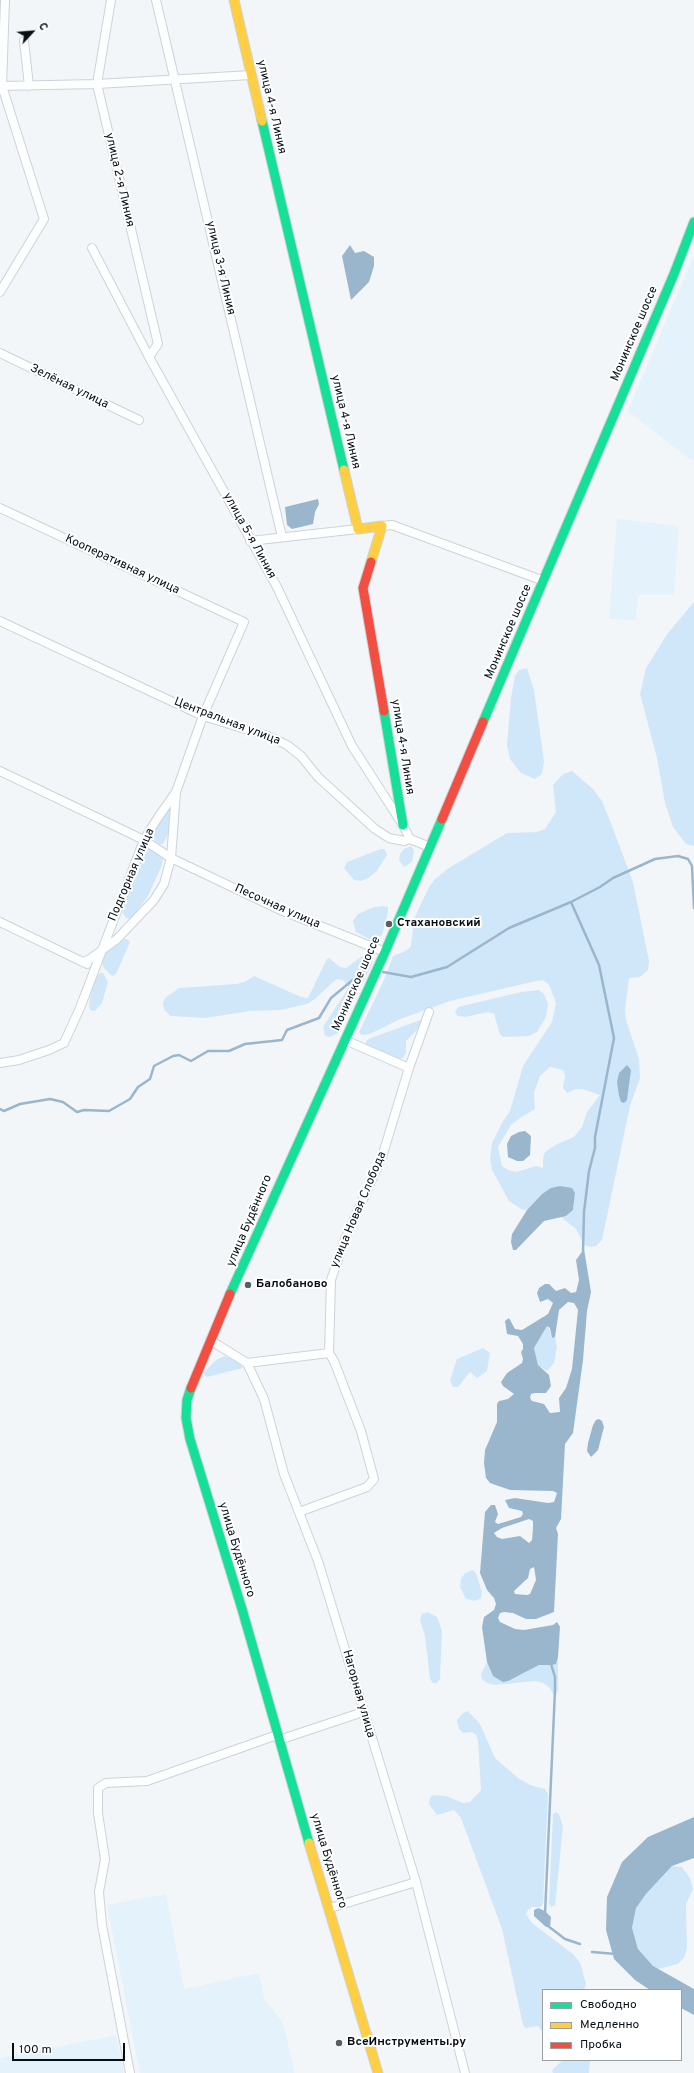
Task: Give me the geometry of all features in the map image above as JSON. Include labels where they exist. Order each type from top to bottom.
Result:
[{"type":"main road","name":"улица 4-я Линия","points":[[234,0],[358,529]]},
{"type":"main road","name":"Монинское шоссе","points":[[341,1050],[385,952],[544,581],[674,274],[694,222]]},
{"type":"main road","name":"улица 4-я Линия","points":[[382,526],[364,588],[403,825]]},
{"type":"main road","points":[[358,529],[382,526]]},
{"type":"main road","name":"улица Будённого","points":[[341,1050],[270,1204],[193,1379],[187,1400],[186,1418],[190,1439],[242,1609],[278,1738],[330,1908],[378,2073]]},
{"type":"street","points":[[0,292],[44,219],[1,86],[4,0]]},
{"type":"street","name":"улица 2-я Линия","points":[[112,0],[96,84],[158,344],[149,357]]},
{"type":"street","name":"улица 3-я Линия","points":[[156,0],[177,80],[282,537]]},
{"type":"street","points":[[24,40],[29,86]]},
{"type":"street","points":[[1,86],[96,84],[251,75]]},
{"type":"street","name":"улица 5-я Линия","points":[[92,248],[149,357],[250,541],[277,587],[352,746],[403,825],[410,839]]},
{"type":"street","name":"Зелёная улица","points":[[0,353],[139,420]]},
{"type":"street","name":"Кооперативная улица","points":[[0,508],[244,622]]},
{"type":"street","points":[[382,526],[392,525],[544,581]]},
{"type":"street","points":[[250,541],[358,529]]},
{"type":"street","name":"Центральная улица","points":[[0,621],[203,716],[268,736],[287,745],[301,756],[318,777],[375,829],[389,838],[404,841],[410,839],[430,847]]},
{"type":"street","name":"Подгорная улица","points":[[0,1063],[34,1055],[64,1043],[80,1008],[100,952],[144,840],[176,792],[203,716],[244,622]]},
{"type":"street","points":[[0,771],[144,840]]},
{"type":"street","points":[[83,962],[100,952],[122,934],[154,900],[164,884],[171,858],[176,792]]},
{"type":"street","name":"Песочная улица","points":[[144,840],[171,858],[278,909],[385,952]]},
{"type":"street","points":[[0,922],[95,968]]},
{"type":"street","name":"улица Новая Слобода","points":[[328,1354],[331,1280],[334,1267],[382,1156],[409,1068],[429,1012]]},
{"type":"street","points":[[345,1040],[409,1068]]},
{"type":"street","points":[[210,1340],[247,1362],[328,1354],[334,1361],[361,1431],[374,1479],[367,1487],[299,1512]]},
{"type":"street","name":"Нагорная улица","points":[[247,1362],[264,1399],[284,1474],[318,1561],[416,1882],[465,2073]]},
{"type":"street","points":[[130,2073],[102,1925],[99,1892],[105,1859],[98,1813],[98,1788],[106,1783],[147,1781],[278,1738],[364,1712]]},
{"type":"street","points":[[330,1908],[416,1882]]},
{"type":"shaded area","points":[[350,245],[355,253],[364,251],[374,257],[374,266],[369,282],[351,300],[342,256]]},
{"type":"shaded area","points":[[694,255],[694,460],[689,459],[628,411]]},
{"type":"shaded area","points":[[318,499],[319,504],[315,512],[313,524],[292,529],[287,525],[285,507]]},
{"type":"shaded area","points":[[617,519],[679,526],[674,595],[638,595],[636,620],[609,619]]},
{"type":"shaded area","points":[[694,602],[694,846],[686,844],[673,827],[665,803],[657,758],[640,694],[646,668],[668,633]]},
{"type":"shaded area","points":[[527,668],[534,690],[544,761],[542,774],[535,779],[521,773],[510,759],[507,745],[511,698],[515,676],[519,670]]},
{"type":"shaded area","points":[[572,771],[593,789],[602,801],[633,882],[649,961],[648,970],[640,977],[629,978],[625,1010],[626,1020],[639,1059],[640,1078],[630,1106],[602,1240],[596,1246],[591,1247],[584,1245],[576,1229],[561,1217],[566,1216],[573,1210],[575,1193],[542,1194],[527,1210],[521,1209],[509,1201],[492,1170],[490,1158],[492,1143],[510,1111],[523,1066],[552,1022],[556,1003],[549,985],[543,980],[536,981],[450,1001],[398,1020],[370,1034],[361,1035],[359,1032],[384,980],[393,956],[406,951],[411,946],[414,919],[429,887],[435,879],[449,868],[507,833],[537,832],[545,829],[556,812],[553,785],[563,774]],"holes":[[[550,1067],[563,1070],[565,1076],[563,1088],[567,1093],[576,1089],[582,1089],[600,1095],[587,1112],[582,1127],[574,1137],[557,1144],[545,1152],[543,1158],[543,1168],[536,1166],[516,1172],[508,1170],[502,1166],[498,1147],[511,1125],[535,1109],[534,1093],[540,1076]]]},
{"type":"shaded area","points":[[174,802],[169,832],[163,844],[159,844],[153,839],[154,833],[163,814]]},
{"type":"shaded area","points":[[411,846],[414,850],[412,862],[404,867],[399,860],[400,854],[404,849]]},
{"type":"shaded area","points":[[149,848],[163,857],[162,865],[148,896],[130,919],[126,918],[121,910],[143,851]]},
{"type":"shaded area","points":[[381,849],[385,849],[387,855],[376,872],[368,878],[361,881],[354,880],[344,868],[347,862]]},
{"type":"shaded area","points":[[374,907],[388,907],[388,912],[382,935],[378,938],[369,939],[356,932],[353,921],[358,914]]},
{"type":"shaded area","points":[[124,939],[127,939],[130,942],[116,974],[112,976],[103,967],[102,961],[105,954]]},
{"type":"shaded area","points":[[370,954],[372,957],[372,964],[338,1033],[330,1037],[325,1036],[323,1027],[349,987],[343,980],[337,979],[315,999],[307,1004],[281,1010],[250,1011],[205,1018],[171,1016],[164,1010],[163,1003],[165,998],[179,988],[236,984],[245,982],[254,976],[301,997],[308,998],[327,959],[329,958],[340,967],[346,968],[364,955]]},
{"type":"shaded area","points":[[100,973],[103,973],[108,982],[102,1003],[95,1011],[90,1010],[90,997],[96,977]]},
{"type":"shaded area","points":[[539,990],[544,994],[548,1004],[546,1017],[537,1032],[529,1036],[503,1037],[500,1034],[494,1014],[488,1012],[465,1017],[458,1016],[455,1013],[458,1007],[521,992]]},
{"type":"shaded area","points":[[423,1019],[423,1024],[406,1041],[406,1053],[403,1058],[398,1059],[366,1045],[366,1041],[371,1038]]},
{"type":"shaded area","points":[[627,1065],[631,1070],[627,1100],[624,1103],[621,1102],[619,1096],[617,1082],[619,1073]]},
{"type":"shaded area","points":[[525,1131],[531,1136],[530,1155],[523,1161],[517,1161],[508,1157],[507,1144],[511,1136]]},
{"type":"shaded area","points":[[560,1186],[572,1188],[575,1193],[573,1210],[566,1216],[544,1221],[516,1250],[513,1250],[511,1242],[512,1234],[527,1210],[542,1194],[551,1188]]},
{"type":"shaded area","points":[[584,1249],[591,1292],[587,1311],[583,1360],[573,1433],[565,1444],[561,1519],[556,1528],[558,1534],[554,1612],[536,1619],[526,1619],[513,1613],[504,1612],[500,1613],[498,1618],[500,1622],[515,1629],[524,1630],[553,1625],[557,1622],[560,1627],[558,1657],[556,1664],[539,1665],[508,1681],[503,1682],[493,1676],[487,1662],[482,1627],[484,1617],[494,1610],[496,1604],[494,1598],[487,1590],[480,1573],[485,1512],[491,1505],[495,1505],[498,1514],[495,1522],[498,1524],[521,1517],[523,1514],[522,1511],[509,1508],[505,1500],[515,1498],[548,1503],[554,1502],[557,1493],[553,1491],[510,1490],[490,1483],[486,1478],[484,1463],[485,1450],[497,1422],[497,1404],[499,1401],[508,1399],[514,1394],[503,1386],[501,1382],[507,1373],[522,1363],[523,1359],[521,1352],[523,1349],[523,1344],[518,1336],[507,1334],[505,1321],[509,1318],[515,1329],[522,1330],[548,1314],[553,1303],[548,1299],[540,1302],[537,1293],[539,1288],[545,1284],[549,1284],[556,1291],[565,1288],[571,1293],[576,1292],[579,1280],[576,1260]],"holes":[[[568,1302],[574,1303],[578,1310],[572,1369],[566,1388],[559,1398],[560,1412],[550,1413],[544,1404],[532,1401],[530,1398],[531,1394],[546,1393],[551,1386],[549,1375],[538,1365],[534,1348],[547,1326],[550,1328],[552,1338],[555,1337],[559,1310]],[[529,1519],[533,1521],[532,1540],[529,1543],[520,1536],[502,1539],[497,1537],[494,1533],[502,1528]],[[534,1567],[536,1580],[530,1594],[515,1594],[514,1591],[528,1578],[530,1569]]]},
{"type":"shaded area","points":[[547,1326],[552,1338],[555,1337],[557,1347],[554,1363],[547,1371],[538,1365],[534,1348]]},
{"type":"shaded area","points":[[483,1348],[490,1353],[487,1371],[477,1378],[470,1372],[458,1387],[453,1387],[450,1380],[457,1359]]},
{"type":"shaded area","points":[[225,1356],[238,1362],[243,1368],[207,1377],[204,1375],[204,1372],[216,1360]]},
{"type":"shaded area","points":[[599,1419],[602,1421],[604,1427],[598,1450],[591,1457],[587,1451],[588,1443],[593,1425],[596,1420]]},
{"type":"shaded area","points":[[473,1570],[476,1573],[482,1592],[481,1598],[475,1601],[466,1599],[460,1587],[461,1579],[465,1573]]},
{"type":"shaded area","points":[[428,1612],[437,1617],[442,1631],[440,1679],[437,1683],[433,1683],[430,1679],[425,1636],[420,1620],[422,1614]]},
{"type":"shaded area","points":[[558,1657],[558,1688],[557,1694],[554,1695],[549,1687],[543,1683],[535,1681],[494,1685],[487,1683],[482,1679],[481,1674],[487,1662],[493,1676],[522,1673],[539,1665],[552,1665],[555,1664]]},
{"type":"shaded area","points":[[468,1711],[480,1724],[495,1758],[518,1778],[530,1785],[545,1789],[548,1794],[543,1903],[541,1907],[532,1907],[526,1914],[532,1923],[573,1954],[580,1962],[586,1984],[584,1989],[542,1989],[542,2032],[538,2026],[526,2028],[523,2025],[502,1929],[461,1818],[454,1810],[437,1815],[429,1804],[430,1798],[433,1795],[446,1796],[463,1803],[470,1802],[481,1790],[478,1740],[476,1735],[472,1732],[463,1733],[459,1729],[457,1720],[463,1713]]},
{"type":"shaded area","points":[[556,1812],[559,1814],[563,1826],[555,1905],[551,1907],[549,1904],[553,1814]]},
{"type":"shaded area","points":[[694,1817],[694,1858],[672,1866],[646,1894],[636,1908],[632,1928],[638,1949],[653,1966],[694,1989],[694,2015],[682,2009],[682,1989],[648,1989],[635,1980],[614,1959],[606,1930],[607,1897],[622,1862],[648,1837]]},
{"type":"shaded area","points":[[672,1866],[682,1867],[690,1878],[693,1889],[686,1904],[687,1948],[684,1958],[678,1964],[658,1969],[653,1967],[638,1949],[632,1929],[636,1908],[646,1894]]},
{"type":"shaded area","points":[[166,1894],[184,1989],[259,1973],[264,1998],[283,2023],[295,2073],[140,2073],[107,1905]]},
{"type":"shaded area","points":[[538,1908],[545,1911],[551,1917],[550,1927],[546,1927],[534,1916],[534,1910]]},
{"type":"shaded area","points":[[116,2035],[124,2073],[0,2073],[0,2058]]},
{"type":"shaded area","points":[[562,2061],[590,2061],[589,2073],[553,2073],[552,2070]]},
{"type":"waterway","points":[[383,972],[411,977],[447,967],[509,928],[571,902],[600,887],[613,878],[655,859],[678,856],[688,859],[692,866],[694,908]]},
{"type":"waterway","points":[[571,902],[599,965],[614,1038],[595,1137],[595,1148],[589,1171],[584,1212],[583,1251]]},
{"type":"waterway","points":[[0,1109],[4,1111],[20,1104],[50,1099],[63,1102],[77,1112],[84,1110],[109,1111],[130,1099],[138,1087],[150,1079],[154,1066],[173,1056],[179,1055],[191,1061],[208,1051],[229,1051],[245,1044],[282,1040],[287,1030],[319,1018],[331,998],[366,969]]},
{"type":"waterway","points":[[545,1914],[555,1690],[555,1677],[551,1664]]},
{"type":"waterway","points":[[548,1926],[565,1939],[580,1944]]},
{"type":"waterway","points":[[592,1952],[616,1954]]},
{"type":"traffic: fast","points":[[262,121],[344,470]]},
{"type":"traffic: fast","points":[[483,722],[674,274],[694,222]]},
{"type":"traffic: fast","points":[[384,711],[403,825]]},
{"type":"traffic: fast","points":[[230,1294],[385,952],[442,819]]},
{"type":"traffic: fast","points":[[191,1388],[187,1400],[186,1418],[190,1439],[242,1609],[309,1843]]},
{"type":"traffic: slow","points":[[234,0],[262,121]]},
{"type":"traffic: slow","points":[[344,470],[358,529],[382,526],[371,562]]},
{"type":"traffic: slow","points":[[309,1843],[378,2073]]},
{"type":"traffic: jam","points":[[371,562],[363,588],[384,711]]},
{"type":"traffic: jam","points":[[442,819],[483,722]]},
{"type":"traffic: jam","points":[[191,1388],[230,1294]]},
{"type":"place","name":"Стахановский","points":[[389,924]]},
{"type":"place","name":"Балобаново","points":[[248,1285]]},
{"type":"place","name":"ВсеИнструменты.ру","points":[[339,2043]]}]
